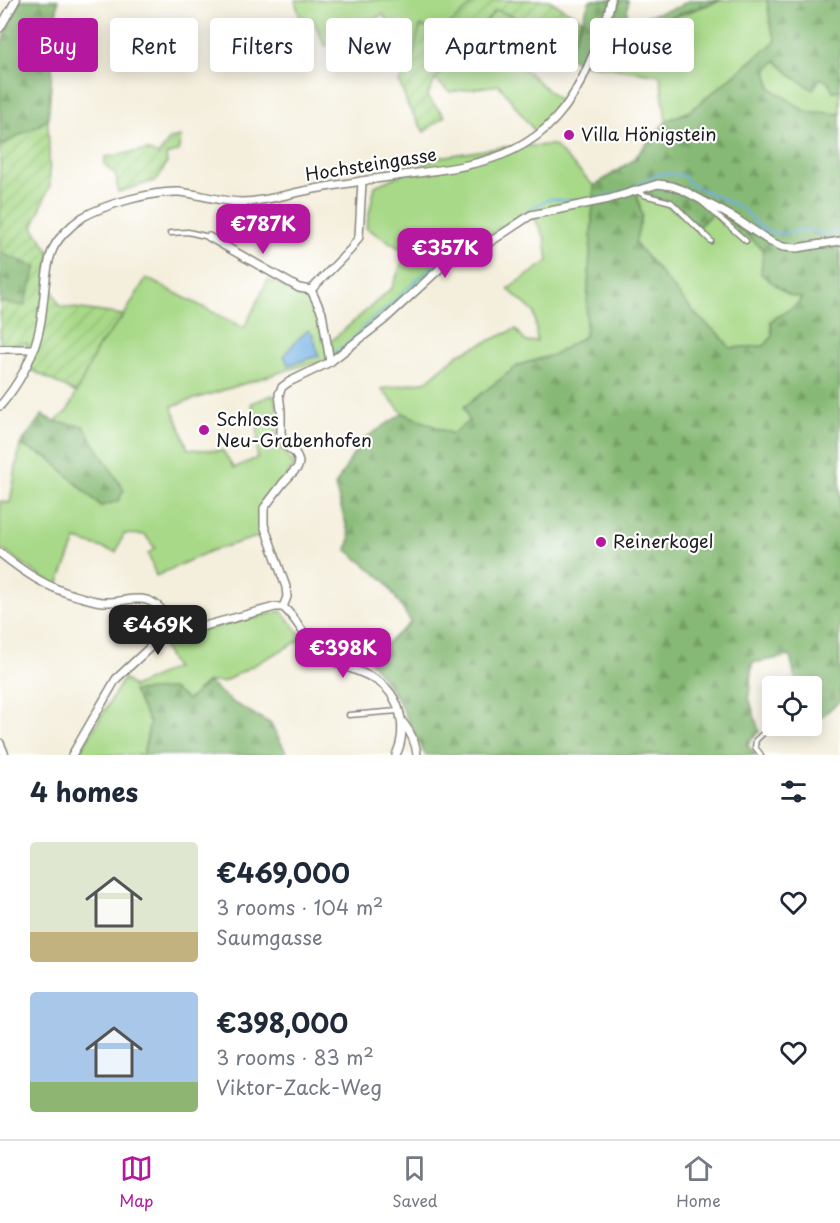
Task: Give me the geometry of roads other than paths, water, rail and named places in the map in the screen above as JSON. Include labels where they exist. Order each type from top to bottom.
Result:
[{"type":"street","points":[[0,28],[16,0]]},
{"type":"street","name":"Hochsteingasse","points":[[0,406],[24,373],[34,349],[41,324],[51,254],[67,231],[84,217],[108,207],[165,192],[181,192],[229,201],[261,201],[362,181],[483,162],[523,145],[559,117],[576,94],[599,40],[611,0]]},
{"type":"street","points":[[311,290],[351,249],[358,237],[362,181]]},
{"type":"street","points":[[283,607],[287,597],[286,587],[264,525],[264,508],[298,467],[299,462],[296,454],[285,445],[281,433],[279,394],[282,387],[330,362],[384,320],[447,262],[484,246],[531,215],[589,204],[658,184],[672,186],[700,199],[783,247],[796,248],[840,241]]},
{"type":"street","points":[[208,237],[299,288],[311,290]]},
{"type":"street","points":[[311,290],[322,313],[330,362]]},
{"type":"street","points":[[0,349],[34,349]]},
{"type":"street","points":[[0,553],[27,575],[75,596],[103,603],[141,598],[149,600],[161,609],[160,638]]},
{"type":"street","points":[[72,755],[116,679],[160,638],[275,607],[283,607],[289,612],[307,641],[334,663],[355,670],[382,684],[391,694],[416,747],[417,755]]},
{"type":"street","points":[[396,755],[401,740],[402,721]]},
{"type":"street","points":[[0,743],[3,754]]},
{"type":"lane","points":[[636,190],[644,195],[671,202],[711,241]]},
{"type":"lane","points":[[700,199],[705,207],[746,241]]},
{"type":"lane","points":[[170,233],[188,232],[208,237]]},
{"type":"lane","points":[[349,715],[399,711]]},
{"type":"lane","points":[[761,755],[755,747],[756,740],[762,734]]},
{"type":"water","points":[[308,330],[313,335],[319,356],[288,365],[284,355]]},
{"type":"waterway","points":[[489,239],[537,205],[552,198],[582,200],[605,196],[637,186],[661,174],[683,175],[690,184],[742,208],[760,227],[773,233],[791,233],[803,229],[827,234],[840,231]]},
{"type":"waterway","points":[[334,353],[352,340],[366,324],[439,260],[454,249],[469,250]]},
{"type":"place","name":"Villa Hönigstein","points":[[569,135]]},
{"type":"place","name":"Schloss Neu-Grabenhofen","points":[[204,430]]},
{"type":"place","name":"Reinerkogel","points":[[601,542]]}]
